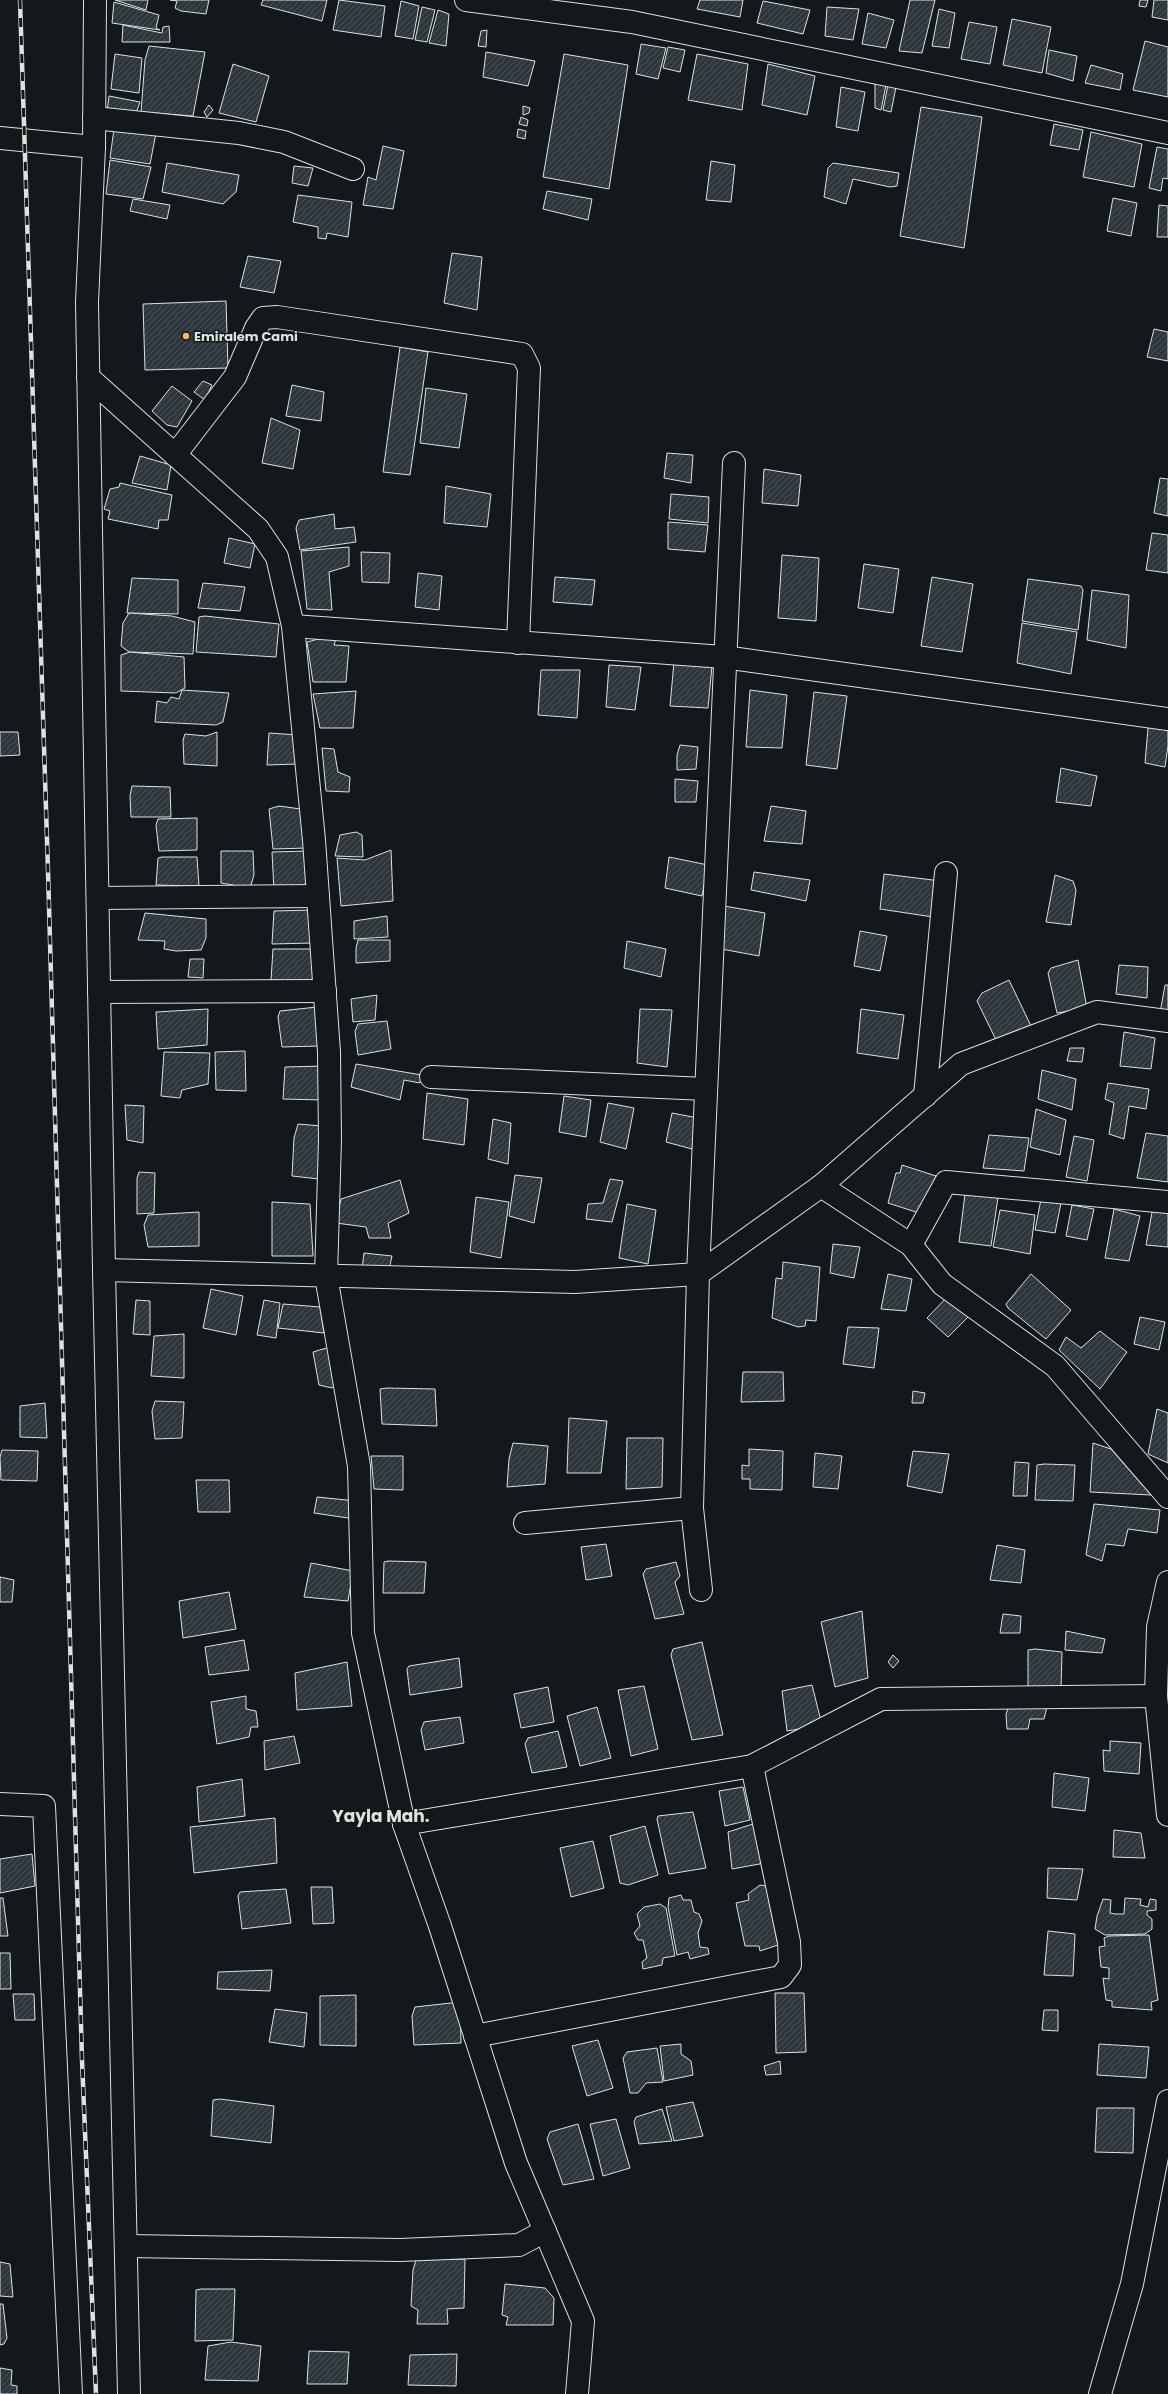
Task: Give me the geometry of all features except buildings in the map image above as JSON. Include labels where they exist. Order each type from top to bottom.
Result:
[{"type":"street","points":[[95,0],[94,147],[87,302],[88,377],[104,1270],[129,2394]]},
{"type":"street","points":[[466,0],[632,22],[1168,133]]},
{"type":"street","points":[[94,118],[238,133],[262,137],[284,142],[353,169]]},
{"type":"street","points":[[0,138],[94,147]]},
{"type":"street","points":[[175,455],[234,377],[256,328],[263,318],[285,318],[522,354],[529,368],[518,643]]},
{"type":"street","points":[[88,377],[258,529],[277,557],[293,626],[318,896],[329,1052],[330,1140],[326,1276],[359,1466],[363,1633],[404,1824],[516,2164],[583,2321],[577,2394]]},
{"type":"street","points":[[701,1590],[692,1508],[698,1274],[724,657],[734,463]]},
{"type":"street","points":[[293,626],[724,657],[1168,720]]},
{"type":"street","points":[[925,1096],[946,873]]},
{"type":"street","points":[[98,898],[318,896]]},
{"type":"street","points":[[99,992],[325,991]]},
{"type":"street","points":[[104,1270],[575,1282],[698,1274],[821,1186],[961,1064],[1096,1012],[1168,1021]]},
{"type":"street","points":[[431,1077],[706,1089]]},
{"type":"street","points":[[910,1245],[946,1182],[1168,1202]]},
{"type":"street","points":[[821,1186],[910,1245],[942,1284],[1055,1366],[1168,1497]]},
{"type":"street","points":[[525,1523],[692,1508]]},
{"type":"street","points":[[1168,1582],[1158,1627],[1156,1696],[1168,1815]]},
{"type":"street","points":[[404,1824],[752,1766],[881,1699],[1156,1696]]},
{"type":"street","points":[[475,2036],[781,1977],[790,1965],[789,1942],[752,1766]]},
{"type":"street","points":[[0,1804],[44,1806],[71,2394]]},
{"type":"street","points":[[1100,2394],[1132,2284],[1168,2101]]},
{"type":"street","points":[[126,2246],[400,2250],[519,2245],[545,2231]]},
{"type":"railway","points":[[20,0],[48,871],[82,2060],[96,2394]]},
{"type":"place","name":"Emiralem Cami","points":[[186,336]]},
{"type":"district","name":"Yayla Mah.","points":[[381,1816]]}]
